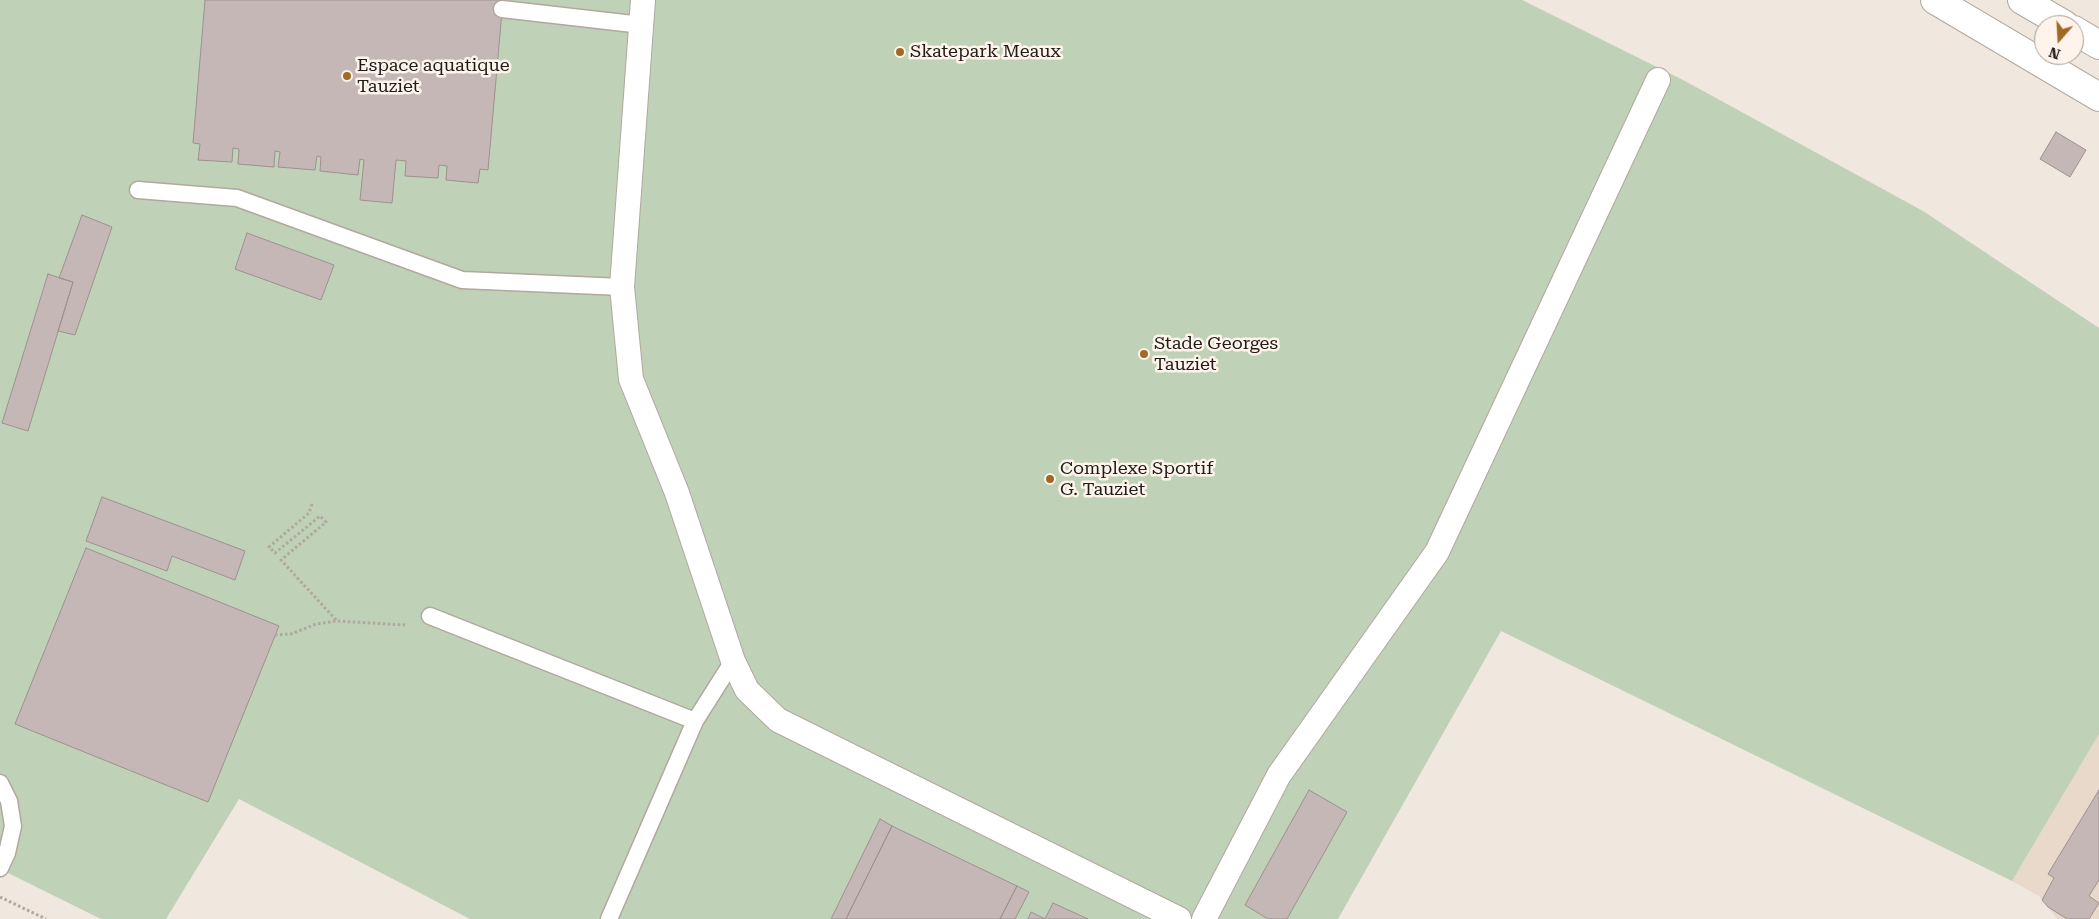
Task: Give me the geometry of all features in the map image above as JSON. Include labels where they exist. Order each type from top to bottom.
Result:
[{"type":"street","points":[[644,0],[622,287],[631,379],[676,493],[733,661],[747,690],[778,720],[1179,919]]},
{"type":"street","points":[[1936,0],[2099,97]]},
{"type":"street","points":[[2022,0],[2048,15]]},
{"type":"street","points":[[2084,36],[2099,45]]},
{"type":"street","points":[[1204,919],[1279,775],[1437,552],[1658,80]]},
{"type":"lane","points":[[502,9],[642,25]]},
{"type":"lane","points":[[138,190],[237,198],[462,280],[622,287]]},
{"type":"lane","points":[[430,616],[695,721]]},
{"type":"lane","points":[[609,919],[695,721],[733,661]]},
{"type":"lane","points":[[0,783],[9,801],[13,826],[7,853],[0,868]]},
{"type":"path","points":[[312,504],[309,513],[269,547],[275,553],[320,516],[326,522],[281,560],[337,621]]},
{"type":"path","points":[[275,635],[291,634],[316,624],[337,621],[411,625],[430,616]]},
{"type":"path","points":[[0,897],[46,919]]},
{"type":"shaded area","points":[[2099,734],[2099,919],[2057,919],[2039,896],[2012,881]]},
{"type":"green space","name":"Complexe Sportif G. Tauziet","points":[[0,0],[1522,0],[1683,80],[1923,211],[2099,328],[2099,734],[2012,881],[1501,631],[1338,919],[470,919],[239,799],[166,919],[101,919],[0,869]]},
{"type":"building","name":"Espace aquatique Tauziet","points":[[205,0],[503,0],[488,170],[480,169],[478,183],[446,180],[447,166],[439,165],[438,178],[405,176],[406,161],[396,160],[392,203],[360,200],[364,160],[360,159],[358,175],[320,171],[321,157],[317,156],[315,170],[278,167],[280,152],[275,151],[274,167],[238,164],[239,149],[233,148],[232,162],[198,160],[200,144],[193,143]]},
{"type":"building","points":[[2056,132],[2086,150],[2070,177],[2040,159]]},
{"type":"building","points":[[82,215],[112,227],[75,335],[58,331],[73,282],[59,278]]},
{"type":"building","points":[[247,233],[334,265],[321,300],[235,269]]},
{"type":"building","points":[[48,274],[73,282],[28,431],[2,423]]},
{"type":"building","points":[[102,497],[245,551],[235,580],[172,556],[167,571],[86,541]]},
{"type":"building","points":[[86,548],[279,626],[208,802],[15,724]]},
{"type":"building","points":[[1309,790],[1347,812],[1287,919],[1268,919],[1245,905]]},
{"type":"building","points":[[2099,790],[2099,880],[2089,896],[2099,903],[2089,919],[2067,919],[2048,907],[2042,900],[2054,878],[2048,874]]},
{"type":"building","points":[[880,819],[892,826],[846,919],[831,919]]},
{"type":"building","points":[[892,826],[1017,886],[1000,919],[846,919]]},
{"type":"building","points":[[1017,886],[1029,892],[1015,919],[1000,919]]},
{"type":"building","points":[[1053,903],[1088,919],[1045,919]]},
{"type":"building","points":[[1031,912],[1045,919],[1028,919]]},
{"type":"place","name":"Skatepark Meaux","points":[[900,52]]},
{"type":"place","name":"Espace aquatique Tauziet","points":[[347,76]]},
{"type":"place","name":"Stade Georges Tauziet","points":[[1144,354]]},
{"type":"place","name":"Complexe Sportif G. Tauziet","points":[[1050,479]]}]
